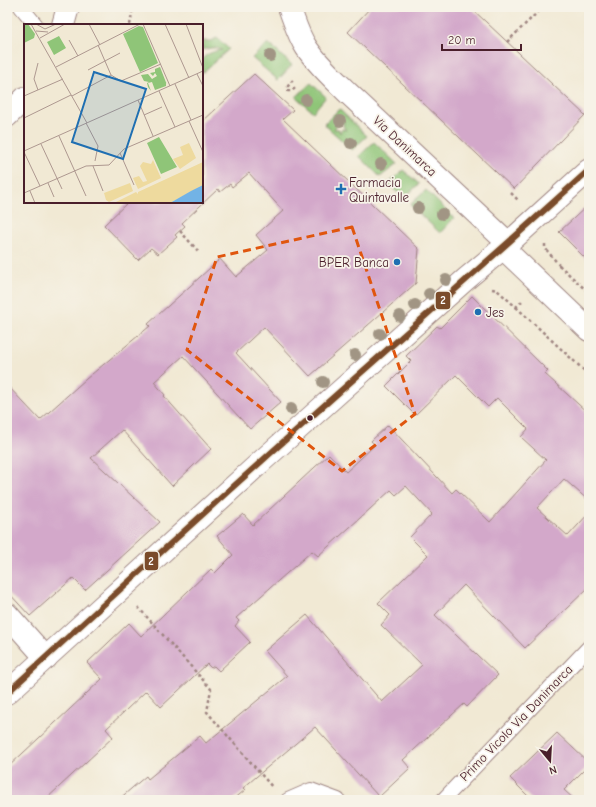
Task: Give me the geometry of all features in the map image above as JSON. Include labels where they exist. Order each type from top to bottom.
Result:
[{"type":"street","points":[[63,24],[68,7]]},
{"type":"street","name":"Via Danimarca","points":[[289,7],[305,46],[325,70],[506,245],[589,330]]},
{"type":"street","points":[[7,116],[24,99]]},
{"type":"street","points":[[7,693],[263,460],[589,170]]},
{"type":"street","points":[[7,614],[46,658]]},
{"type":"lane","points":[[21,7],[35,24]]},
{"type":"lane","name":"Primo Vicolo Via Danimarca","points":[[443,800],[589,647]]},
{"type":"lane","points":[[288,800],[311,790],[338,800]]},
{"type":"path","points":[[130,24],[133,7]]},
{"type":"path","points":[[507,42],[543,7]]},
{"type":"path","points":[[293,80],[288,86],[288,91],[292,91],[297,86]]},
{"type":"path","points":[[180,231],[199,252]]},
{"type":"path","points":[[559,264],[589,293]]},
{"type":"path","points":[[516,307],[589,375]]},
{"type":"path","points":[[122,589],[211,689],[207,712],[274,788]]},
{"type":"highlighted area","points":[[352,227],[415,414],[342,471],[187,350],[217,257]]},
{"type":"green space","points":[[217,38],[229,49],[203,72],[203,58],[211,53],[222,50],[217,48],[203,50],[203,41],[210,41]]},
{"type":"green space","points":[[268,43],[292,65],[278,80],[252,58]]},
{"type":"green space","points":[[311,83],[326,97],[313,112],[296,97]]},
{"type":"green space","points":[[339,109],[367,136],[352,150],[324,124]],"holes":[[[336,121],[340,124],[344,122],[343,126],[346,130],[342,129],[340,133],[339,129],[334,129],[337,125]]]},
{"type":"green space","points":[[374,142],[397,164],[380,177],[359,156]]},
{"type":"green space","points":[[403,170],[419,184],[404,198],[388,184]]},
{"type":"green space","points":[[426,190],[454,218],[440,233],[410,205]]},
{"type":"building","points":[[371,7],[470,7],[585,115],[514,189],[348,32]]},
{"type":"building","points":[[254,74],[293,110],[283,119],[419,249],[416,283],[310,376],[264,327],[236,353],[281,402],[250,429],[183,356],[154,382],[165,395],[164,396],[211,449],[172,486],[122,430],[91,458],[160,522],[85,590],[73,578],[30,616],[7,591],[7,385],[40,420],[86,379],[150,326],[148,324],[220,259],[236,277],[268,250],[256,235],[283,211],[249,173],[232,187],[230,184],[220,192],[218,189],[182,223],[185,226],[175,235],[177,237],[158,254],[151,248],[138,260],[104,225],[127,203],[203,203],[203,121]]},
{"type":"building","points":[[589,204],[589,262],[559,232]]},
{"type":"building","points":[[472,296],[548,371],[545,374],[589,414],[589,501],[564,479],[537,508],[568,536],[589,513],[589,587],[525,648],[464,585],[435,615],[498,675],[467,707],[464,704],[403,760],[410,768],[379,797],[315,727],[243,788],[245,790],[233,800],[118,800],[146,776],[148,779],[200,736],[206,743],[287,676],[265,651],[307,615],[382,702],[422,665],[381,625],[390,615],[378,603],[428,555],[410,537],[432,514],[406,486],[396,495],[391,490],[318,556],[312,551],[236,618],[239,621],[235,626],[250,642],[219,671],[214,666],[211,668],[207,664],[161,707],[146,691],[106,729],[113,737],[45,800],[7,800],[7,768],[102,679],[87,663],[129,623],[141,636],[211,569],[215,573],[233,555],[217,536],[243,514],[253,525],[329,454],[346,472],[375,445],[371,441],[388,425],[452,493],[456,489],[490,522],[546,460],[521,437],[528,429],[497,398],[488,407],[456,375],[415,415],[386,386],[411,361],[406,356],[437,326],[440,328]]},
{"type":"building","points":[[557,733],[589,763],[589,765],[564,790],[575,800],[532,800],[510,778]]},
{"type":"transit line","name":"2","points":[[7,693],[231,489],[589,170]]},
{"type":"place","name":"Farmacia Quintavalle","points":[[341,189]]},
{"type":"place","name":"BPER Banca","points":[[397,262]]},
{"type":"place","name":"Jes","points":[[478,312]]}]
